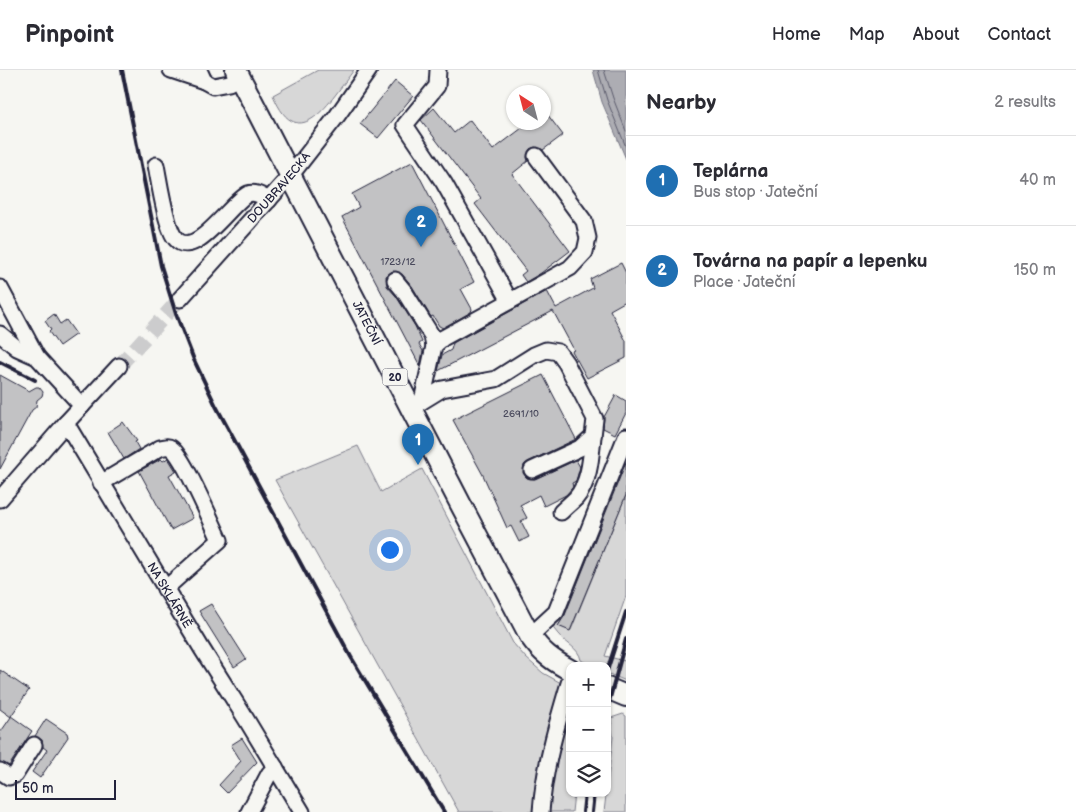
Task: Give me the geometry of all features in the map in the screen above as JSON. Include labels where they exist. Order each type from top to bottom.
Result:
[{"type":"main road","name":"JATEČNÍ","points":[[238,74],[417,404],[530,636],[541,651],[566,668]]},
{"type":"main road","points":[[611,690],[626,696]]},
{"type":"street","points":[[171,70],[202,76],[213,86],[229,82],[238,74]]},
{"type":"street","name":"DOUBRAVECKÁ","points":[[180,300],[292,175],[369,70]]},
{"type":"street","points":[[438,70],[437,86],[404,125],[444,183],[510,301]]},
{"type":"street","points":[[434,346],[443,338],[570,268],[585,252],[588,238],[584,221],[536,156]]},
{"type":"street","points":[[156,165],[171,229],[176,239],[182,243],[193,243],[204,236],[248,194],[255,193],[269,200]]},
{"type":"street","points":[[395,280],[404,290],[432,336],[434,346],[417,404]]},
{"type":"street","points":[[0,288],[37,357],[82,406]]},
{"type":"street","points":[[0,334],[18,348]]},
{"type":"street","points":[[0,343],[18,348],[37,357]]},
{"type":"street","points":[[417,404],[442,389],[496,379],[534,355],[546,350],[558,352],[566,363],[595,419],[590,462],[584,484],[577,497],[561,512]]},
{"type":"street","points":[[0,499],[119,366]]},
{"type":"street","name":"NA SKLÁRNĚ","points":[[66,423],[302,812]]},
{"type":"street","points":[[532,470],[580,448],[593,436]]},
{"type":"street","points":[[530,636],[556,612],[626,436]]},
{"type":"street","points":[[101,483],[160,448],[167,446],[172,448],[182,461],[220,540],[165,588]]},
{"type":"street","points":[[541,812],[550,754],[566,693]]},
{"type":"street","points":[[0,771],[9,777],[15,774],[34,746]]},
{"type":"street","points":[[252,805],[275,767]]},
{"type":"shaded area","points":[[318,70],[354,70],[315,117],[304,122],[293,122],[283,113],[273,95]]},
{"type":"shaded area","points":[[358,446],[381,492],[422,469],[513,643],[543,673],[566,686],[566,797],[574,797],[572,812],[459,812],[275,480]]},
{"type":"shaded area","points":[[626,495],[626,596],[605,656],[625,661],[626,658],[626,681],[611,675],[611,662],[584,662],[581,660],[578,652],[550,624],[561,620],[559,626],[571,630]]},
{"type":"shaded area","points":[[623,714],[626,716],[626,812],[604,812],[606,797],[611,797],[613,737],[611,718]]},
{"type":"water","points":[[593,70],[626,70],[626,159],[602,102]]},
{"type":"building","points":[[395,81],[413,96],[378,138],[360,124]]},
{"type":"building","points":[[434,108],[454,133],[470,120],[493,150],[519,130],[551,130],[551,119],[563,135],[543,150],[535,147],[530,149],[527,157],[528,161],[512,174],[570,251],[526,282],[521,275],[526,271],[475,204],[481,199],[421,120]]},
{"type":"building","points":[[412,162],[474,282],[461,289],[472,309],[471,312],[443,328],[439,326],[433,316],[431,317],[412,286],[402,274],[393,271],[386,276],[387,286],[396,296],[415,326],[422,342],[419,344],[423,351],[420,366],[342,217],[359,207],[352,194]]},
{"type":"building","points":[[621,263],[626,273],[626,301],[610,310],[626,341],[626,358],[587,378],[553,311],[438,371],[442,355],[451,350],[453,343],[547,291],[556,308],[593,288],[590,279]]},
{"type":"building","points":[[54,314],[60,324],[66,320],[76,334],[59,346],[49,332],[51,330],[45,321]]},
{"type":"building","points":[[0,375],[29,391],[39,387],[43,392],[0,469]]},
{"type":"building","points":[[543,375],[576,439],[528,462],[524,465],[523,473],[527,478],[535,479],[576,460],[580,467],[576,481],[572,483],[573,487],[566,495],[544,506],[539,495],[520,505],[527,518],[521,521],[529,537],[519,542],[511,526],[507,528],[483,475],[453,420]]},
{"type":"building","points":[[616,395],[626,401],[626,413],[615,434],[603,428],[604,417]]},
{"type":"building","points":[[123,422],[137,441],[135,442],[139,449],[124,459],[108,432]]},
{"type":"building","points":[[168,458],[176,471],[169,475],[193,518],[171,530],[139,471],[161,459],[163,461]]},
{"type":"building","points":[[626,462],[626,495],[570,631],[558,626],[565,615]]},
{"type":"building","points":[[211,604],[246,659],[234,667],[199,611]]},
{"type":"building","points":[[0,670],[29,690],[11,716],[32,731],[9,766],[0,762],[0,733],[11,717],[0,709]]},
{"type":"building","points":[[46,719],[67,733],[68,737],[40,778],[32,772],[47,750],[43,747],[42,740],[35,736]]},
{"type":"building","points":[[242,738],[257,762],[227,793],[219,785],[241,761],[231,745]]},
{"type":"tunnel","points":[[119,366],[180,299]]},
{"type":"railway","points":[[122,70],[161,266],[176,314],[194,360],[216,406],[351,657],[444,812]]},
{"type":"railway","points":[[0,362],[35,380]]},
{"type":"railway","points":[[610,662],[626,612]]},
{"type":"railway","points":[[608,707],[626,639]]},
{"type":"railway","points":[[583,812],[585,797]]},
{"type":"railway","points":[[592,812],[594,797]]},
{"type":"place","name":"Továrna na papír a lepenku","points":[[421,247]]},
{"type":"place","name":"Teplárna","points":[[418,465]]}]
